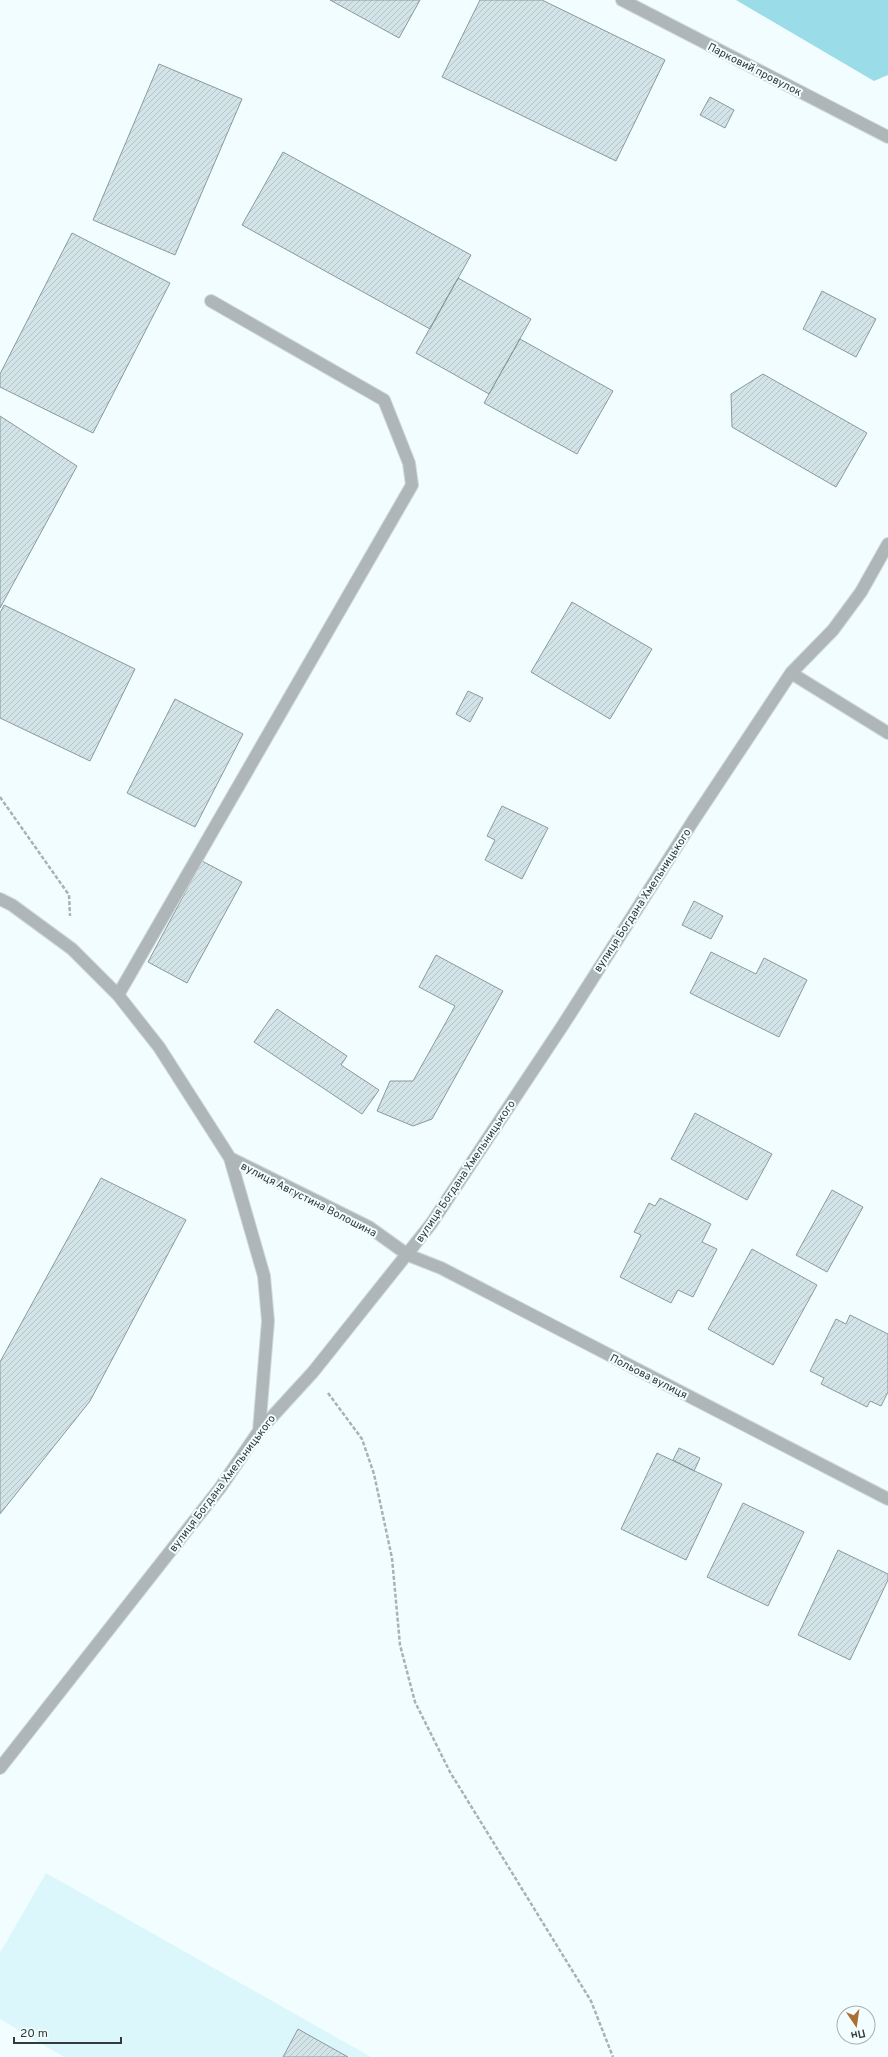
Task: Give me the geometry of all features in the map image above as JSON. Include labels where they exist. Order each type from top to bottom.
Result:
[{"type":"street","name":"Парковий провулок","points":[[622,0],[888,137]]},
{"type":"street","points":[[118,995],[412,485],[409,463],[384,400],[211,301]]},
{"type":"street","name":"вулиця Богдана Хмельницького","points":[[0,1768],[220,1488],[259,1431],[313,1372],[408,1255],[431,1224],[509,1107],[693,821],[791,673],[833,630],[860,592],[888,544]]},
{"type":"street","points":[[791,673],[888,732]]},
{"type":"street","name":"вулиця Августина Волошина","points":[[0,899],[12,905],[72,949],[118,995],[159,1047],[230,1158],[264,1276],[268,1322],[259,1431]]},
{"type":"street","name":"вулиця Августина Волошина","points":[[230,1158],[369,1228],[408,1255]]},
{"type":"street","name":"Польова вулиця","points":[[408,1255],[440,1268],[888,1499]]},
{"type":"path","points":[[0,797],[69,895],[72,949]]},
{"type":"path","points":[[313,1372],[362,1439],[374,1474],[392,1558],[400,1645],[415,1702],[450,1772],[591,2001],[613,2057]]},
{"type":"shaded area","points":[[736,0],[888,0],[888,75],[874,81]]},
{"type":"shaded area","points":[[46,1873],[371,2057],[64,2057],[0,2019],[0,1953]]},
{"type":"building","points":[[330,0],[420,0],[399,38]]},
{"type":"building","points":[[480,0],[542,0],[665,60],[616,161],[442,77]]},
{"type":"building","points":[[159,64],[242,99],[175,255],[93,220]]},
{"type":"building","points":[[710,97],[734,110],[725,128],[700,115]]},
{"type":"building","points":[[283,152],[471,255],[430,329],[242,225]]},
{"type":"building","points":[[72,233],[170,283],[93,433],[0,387],[0,374]]},
{"type":"building","points":[[458,278],[531,319],[489,394],[416,353]]},
{"type":"building","points":[[822,291],[876,319],[856,357],[803,329]]},
{"type":"building","points":[[520,339],[613,391],[577,454],[484,403]]},
{"type":"building","points":[[763,374],[867,433],[836,487],[732,427],[731,394]]},
{"type":"building","points":[[0,416],[77,466],[0,608]]},
{"type":"building","points":[[572,602],[652,649],[610,719],[531,672]]},
{"type":"building","points":[[4,605],[135,669],[90,761],[0,718],[0,613]]},
{"type":"building","points":[[468,691],[483,698],[470,722],[456,714]]},
{"type":"building","points":[[175,699],[243,734],[195,827],[127,793]]},
{"type":"building","points":[[502,806],[548,828],[522,879],[485,860],[495,840],[487,836]]},
{"type":"building","points":[[202,861],[242,882],[187,983],[148,962]]},
{"type":"building","points":[[694,901],[723,916],[711,939],[682,925]]},
{"type":"building","points":[[711,952],[756,974],[764,958],[807,980],[779,1037],[690,993]]},
{"type":"building","points":[[436,955],[503,991],[432,1119],[413,1126],[377,1111],[390,1081],[413,1081],[455,1006],[419,987]]},
{"type":"building","points":[[277,1009],[347,1056],[341,1065],[379,1090],[362,1114],[254,1042]]},
{"type":"building","points":[[695,1113],[772,1154],[747,1200],[671,1159]]},
{"type":"building","points":[[101,1178],[186,1220],[90,1401],[0,1514],[0,1362]]},
{"type":"building","points":[[832,1190],[863,1207],[827,1272],[796,1255]]},
{"type":"building","points":[[660,1198],[711,1224],[702,1242],[717,1249],[693,1297],[678,1290],[671,1303],[620,1277],[641,1235],[634,1232],[649,1203],[655,1206]]},
{"type":"building","points":[[752,1249],[817,1285],[773,1365],[708,1329]]},
{"type":"building","points":[[850,1315],[888,1334],[888,1392],[881,1406],[870,1401],[867,1407],[821,1384],[824,1378],[810,1371],[836,1319],[846,1324]]},
{"type":"building","points":[[679,1448],[700,1458],[694,1471],[673,1460]]},
{"type":"building","points":[[657,1453],[722,1484],[686,1560],[621,1529]]},
{"type":"building","points":[[743,1503],[804,1532],[768,1606],[707,1577]]},
{"type":"building","points":[[838,1550],[888,1574],[888,1580],[850,1660],[798,1635]]},
{"type":"building","points":[[298,2029],[348,2057],[283,2057]]}]
